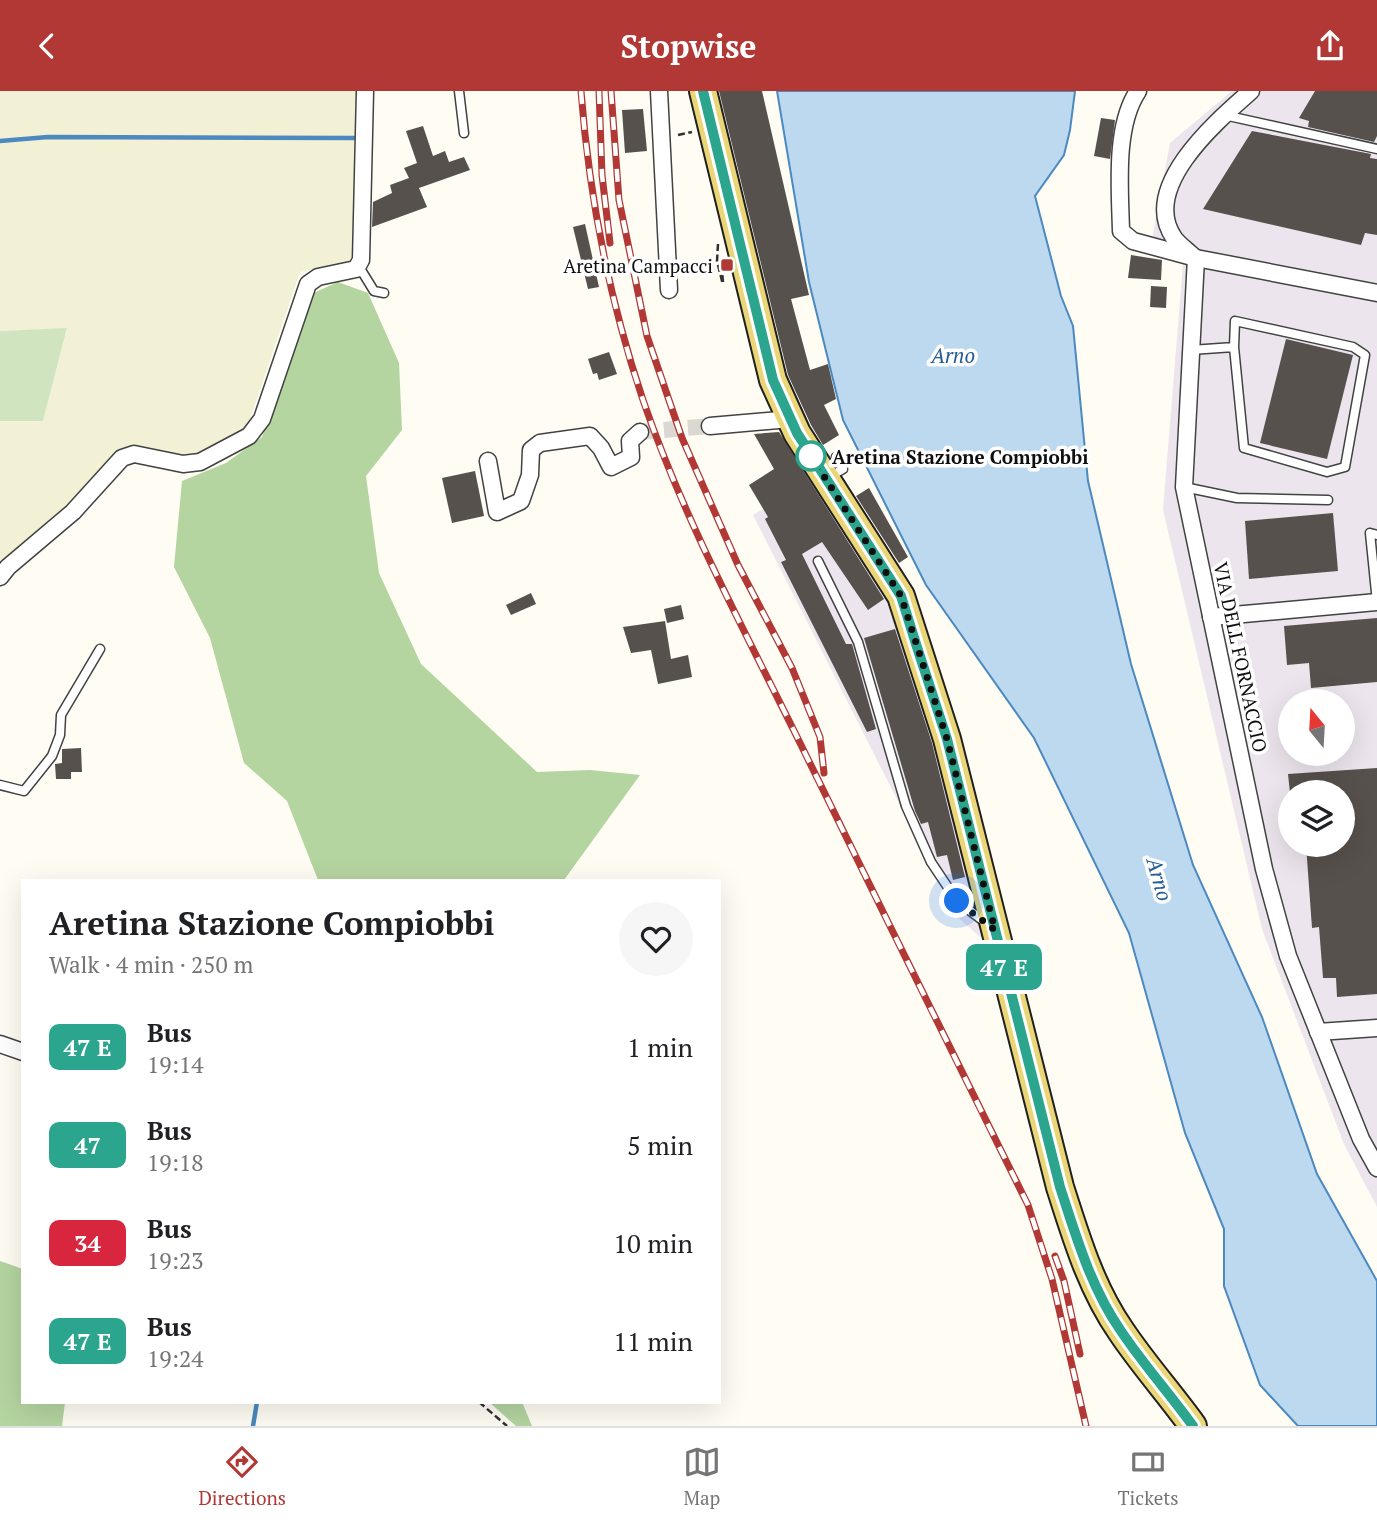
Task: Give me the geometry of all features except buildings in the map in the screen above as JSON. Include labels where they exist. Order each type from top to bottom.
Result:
[{"type":"main road","points":[[703,91],[773,380],[790,419],[831,468],[898,582],[947,739],[1060,1187],[1081,1251],[1101,1298],[1120,1331],[1193,1426]]},
{"type":"street","points":[[0,577],[8,566],[73,512],[122,459],[135,454],[183,464],[200,462],[249,436],[262,419],[308,283],[318,277],[356,269],[361,260],[365,91]]},
{"type":"street","points":[[659,91],[669,290]]},
{"type":"street","points":[[1138,91],[1130,104],[1119,167],[1121,231],[1133,241],[1196,258],[1377,293]]},
{"type":"street","points":[[1196,258],[1175,239],[1164,201],[1168,187],[1208,129],[1251,91]]},
{"type":"street","name":"VIA DELL FORNACCIO","points":[[1196,258],[1184,487],[1264,869],[1288,956],[1361,1139],[1377,1168]]},
{"type":"street","points":[[709,426],[790,419]]},
{"type":"street","points":[[488,461],[497,512],[521,501],[530,475],[531,450],[540,443],[590,436],[601,448],[611,467],[631,457],[630,441],[640,432]]},
{"type":"street","points":[[1211,617],[1377,602]]},
{"type":"street","points":[[1318,1032],[1377,1027]]},
{"type":"street","points":[[0,1044],[21,1051]]},
{"type":"lane","points":[[459,91],[464,133]]},
{"type":"lane","points":[[1224,115],[1377,149]]},
{"type":"lane","points":[[358,265],[374,291],[384,293]]},
{"type":"lane","points":[[1235,321],[1353,347],[1365,355],[1345,467],[1327,472],[1244,448],[1234,347],[1235,321]]},
{"type":"lane","points":[[1191,350],[1234,347]]},
{"type":"lane","points":[[1184,487],[1237,498],[1328,500]]},
{"type":"lane","points":[[1377,535],[1370,533],[1377,602]]},
{"type":"lane","points":[[818,561],[858,642],[906,806],[932,862],[957,901],[995,930]]},
{"type":"lane","points":[[0,785],[24,791],[35,780],[52,756],[60,734],[61,715],[100,649]]},
{"type":"path","points":[[679,135],[693,131]]},
{"type":"path","points":[[720,239],[717,261],[723,285],[722,271]]},
{"type":"path","points":[[481,1404],[507,1426]]},
{"type":"shaded area","points":[[1232,91],[1377,91],[1377,1207],[1344,1144],[1262,929],[1163,510],[1183,263],[1150,250],[1170,143]]},
{"type":"shaded area","points":[[829,470],[912,599],[1014,966],[956,916],[753,515]]},
{"type":"green space","points":[[0,91],[361,91],[356,261],[300,272],[246,431],[192,458],[134,447],[0,568],[0,421],[43,421],[67,329],[0,331]]},
{"type":"green space","points":[[338,282],[368,293],[399,363],[402,430],[366,476],[379,573],[421,664],[537,772],[590,770],[640,775],[565,879],[318,879],[287,801],[244,763],[210,638],[174,567],[182,481],[226,463],[262,437],[290,365],[309,295]]},
{"type":"green space","points":[[67,328],[43,421],[0,421],[0,331]]},
{"type":"green space","points":[[0,1261],[21,1268],[21,1404],[65,1404],[62,1426],[0,1426]]},
{"type":"green space","points":[[491,1404],[523,1404],[532,1426],[516,1426]]},
{"type":"water","name":"Arno","points":[[777,91],[1075,91],[1064,155],[1035,196],[1061,296],[1073,326],[1088,481],[1131,664],[1193,865],[1262,1017],[1317,1174],[1377,1281],[1377,1426],[1298,1426],[1260,1385],[1224,1286],[1224,1229],[1185,1133],[1129,933],[1034,738],[926,585],[843,420],[809,282]]},
{"type":"waterway","points":[[0,141],[48,137],[355,138]]},
{"type":"waterway","points":[[253,1426],[257,1404]]},
{"type":"tunnel","points":[[640,432],[710,426]]},
{"type":"railway","points":[[581,91],[589,169],[602,247],[620,324],[659,445],[717,576],[1028,1205],[1052,1279],[1086,1426]]},
{"type":"railway","points":[[599,91],[602,175],[610,243]]},
{"type":"railway","points":[[611,91],[619,200],[647,336],[682,438],[738,565],[792,668],[820,737],[824,773]]},
{"type":"railway","points":[[1055,1256],[1064,1281],[1080,1354]]},
{"type":"bus line","points":[[703,91],[773,380],[797,433],[901,596],[947,739],[1060,1187],[1081,1251],[1101,1298],[1120,1331],[1193,1426]]},
{"type":"place","name":"Aretina Campacci","points":[[727,265]]},
{"type":"place","name":"Aretina Stazione Compiobbi","points":[[811,456]]},
{"type":"route","points":[[811,456],[901,596],[947,739],[995,930],[957,901]]}]
